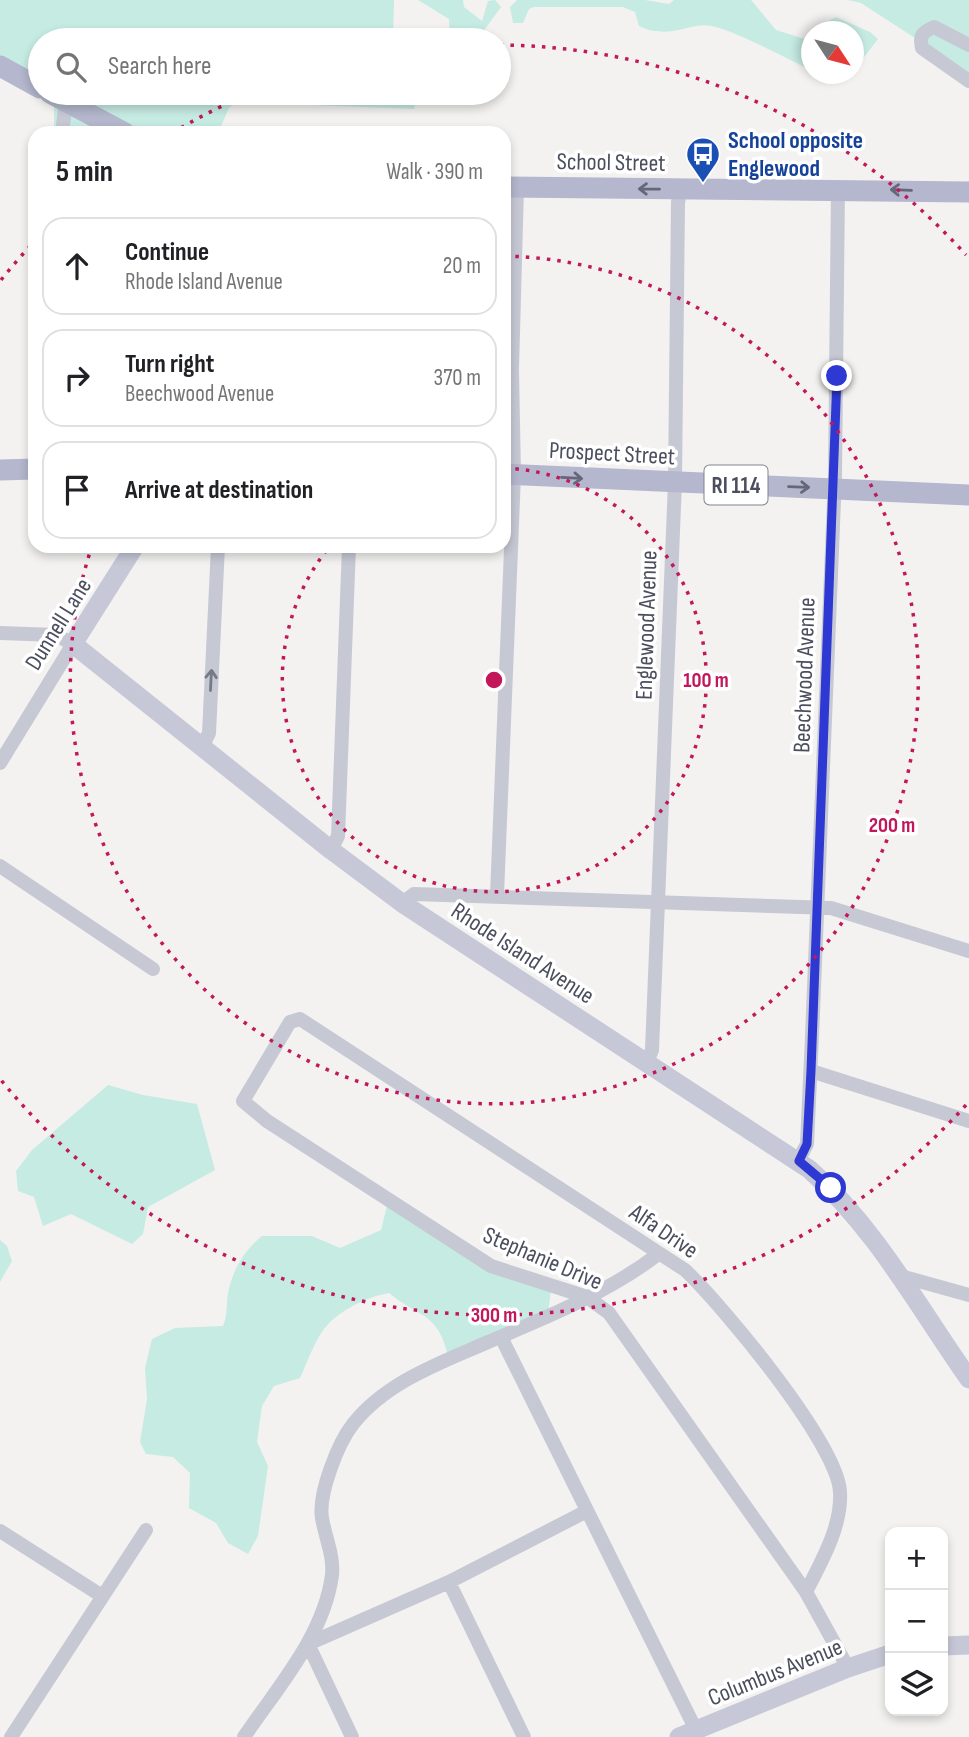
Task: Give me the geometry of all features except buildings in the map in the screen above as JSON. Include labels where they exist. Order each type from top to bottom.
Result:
[{"type":"main road","points":[[0,66],[28,81]]},
{"type":"main road","points":[[73,105],[112,126]]},
{"type":"main road","name":"School Street","points":[[511,187],[681,190],[838,188],[969,192]]},
{"type":"main road","points":[[0,470],[28,469]]},
{"type":"main road","name":"Prospect Street","points":[[511,475],[969,495]]},
{"type":"street","points":[[969,45],[934,27],[923,32],[922,48],[969,81]]},
{"type":"street","points":[[59,105],[61,126]]},
{"type":"street","points":[[511,187],[511,405]]},
{"type":"street","name":"Beechwood Avenue","points":[[799,1161],[807,1144],[811,1071],[834,488],[838,188]]},
{"type":"street","name":"Englewood Avenue","points":[[647,1062],[652,1050],[675,482],[678,202],[681,190]]},
{"type":"street","name":"Dunnell Lane","points":[[0,763],[131,553]]},
{"type":"street","points":[[202,747],[209,733],[218,553]]},
{"type":"street","points":[[331,850],[338,836],[349,553]]},
{"type":"street","points":[[496,895],[507,553]]},
{"type":"street","name":"Rhode Island Avenue","points":[[0,633],[56,635],[73,644],[331,850],[402,903],[799,1161],[831,1188],[897,1275],[969,1379]]},
{"type":"street","points":[[0,866],[153,969]]},
{"type":"street","points":[[402,903],[414,894],[831,908],[969,951]]},
{"type":"street","name":"Alfa Drive","points":[[243,1101],[290,1022],[300,1019],[657,1255],[685,1270],[711,1295],[757,1351],[822,1445],[835,1469],[840,1491],[833,1533],[806,1592]]},
{"type":"street","points":[[811,1071],[969,1121]]},
{"type":"street","name":"Stephanie Drive","points":[[243,1101],[267,1121],[491,1266],[587,1297],[621,1326],[708,1457],[806,1592],[848,1668]]},
{"type":"street","points":[[244,1737],[307,1644],[332,1574],[322,1501],[337,1452],[352,1425],[404,1382],[427,1368],[587,1297],[657,1255]]},
{"type":"street","points":[[897,1275],[969,1295]]},
{"type":"street","points":[[501,1337],[587,1511],[687,1734]]},
{"type":"street","points":[[307,1644],[449,1582],[587,1511]]},
{"type":"street","points":[[12,1737],[145,1530]]},
{"type":"street","points":[[0,1531],[102,1596]]},
{"type":"street","points":[[449,1582],[524,1737]]},
{"type":"street","points":[[307,1644],[352,1737]]},
{"type":"street","points":[[948,1646],[969,1645]]},
{"type":"street","name":"Columbus Avenue","points":[[687,1734],[848,1668],[885,1656]]},
{"type":"green space","points":[[0,0],[394,0],[393,28],[28,28],[28,83],[0,67]]},
{"type":"green space","points":[[418,0],[463,0],[464,7],[482,21],[488,1],[495,0],[501,7],[486,28],[449,28],[449,19]]},
{"type":"green space","points":[[517,0],[645,0],[669,4],[674,0],[751,0],[776,30],[801,38],[801,65],[748,39],[712,26],[661,32],[650,30],[639,26],[635,12],[623,7],[534,7],[529,9],[523,23],[513,23],[510,7]]},
{"type":"green space","points":[[848,0],[969,0],[969,82],[915,38],[861,3]]},
{"type":"green space","points":[[836,17],[845,21],[829,21]]},
{"type":"green space","points":[[864,29],[878,39],[864,57]]},
{"type":"green space","points":[[232,105],[221,126],[54,126],[54,106]]},
{"type":"green space","points":[[312,105],[415,105],[414,109]]},
{"type":"green space","points":[[108,1085],[143,1095],[197,1104],[215,1170],[148,1207],[143,1234],[132,1244],[71,1214],[43,1226],[34,1197],[18,1191],[16,1171],[32,1150]]},
{"type":"green space","points":[[387,1206],[551,1291],[548,1312],[449,1360],[445,1344],[434,1325],[389,1293],[361,1302],[335,1318],[319,1337],[300,1378],[274,1386],[262,1406],[257,1442],[268,1466],[258,1536],[248,1554],[228,1543],[216,1523],[189,1508],[190,1473],[173,1457],[146,1454],[140,1442],[147,1399],[145,1368],[152,1339],[175,1328],[223,1326],[230,1284],[236,1268],[262,1236],[312,1236],[340,1248],[381,1230]]},
{"type":"green space","points":[[0,1240],[7,1246],[12,1261],[0,1282]]},
{"type":"place","name":"School opposite Englewood","points":[[703,184]]},
{"type":"route","points":[[831,1188],[799,1161],[807,1144],[811,1071],[837,376]]}]
